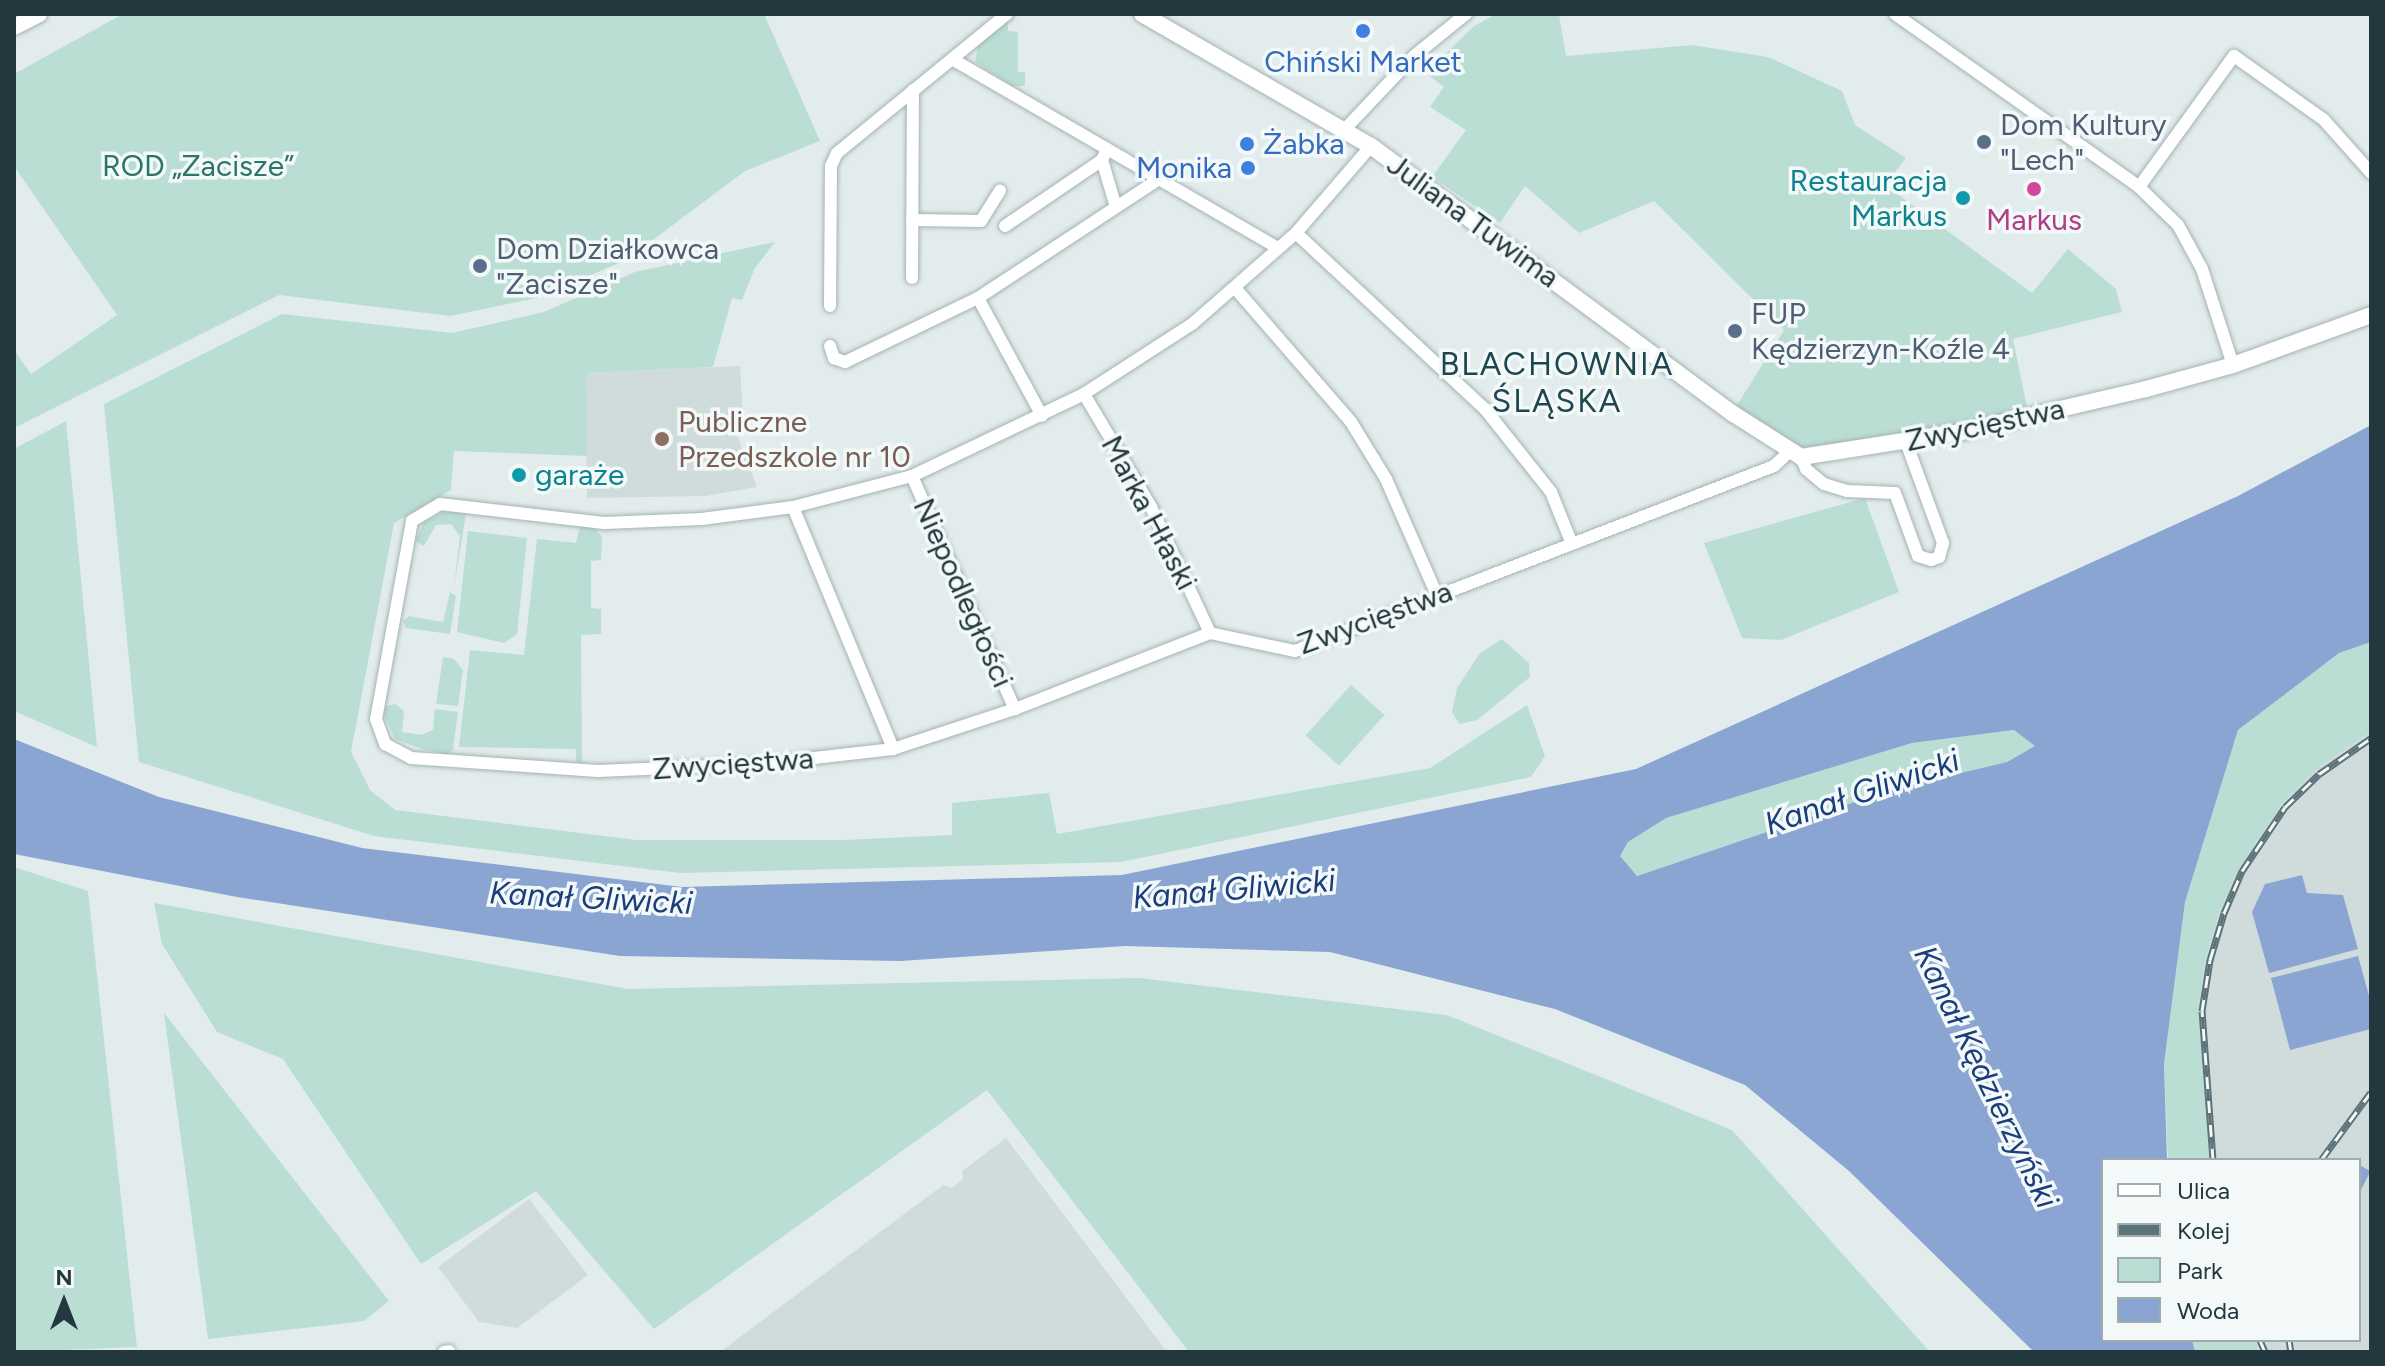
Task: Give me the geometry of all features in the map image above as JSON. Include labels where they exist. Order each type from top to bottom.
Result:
[{"type":"street","points":[[14,27],[39,14]]},
{"type":"street","points":[[830,306],[831,166],[837,153],[1007,14]]},
{"type":"street","name":"Juliana Tuwima","points":[[1142,14],[1371,146],[1795,454]]},
{"type":"street","points":[[1345,129],[1414,56],[1466,14]]},
{"type":"street","points":[[1895,14],[2139,187],[2178,225],[2202,269],[2233,365]]},
{"type":"street","points":[[2139,187],[2234,56],[2324,120],[2371,173]]},
{"type":"street","points":[[952,59],[1104,154],[1159,179],[1278,248]]},
{"type":"street","points":[[912,278],[913,90]]},
{"type":"street","points":[[893,749],[793,507],[912,476],[1084,394],[1192,324],[1235,288],[1296,233],[1371,146]]},
{"type":"street","points":[[1005,226],[1055,185],[1104,154]]},
{"type":"street","points":[[1104,154],[1116,207]]},
{"type":"street","points":[[830,346],[834,358],[845,362],[978,298],[1159,179]]},
{"type":"street","points":[[912,220],[981,221],[1000,191]]},
{"type":"street","points":[[1296,233],[1485,409],[1551,492],[1572,544]]},
{"type":"street","points":[[1235,288],[1351,422],[1386,479],[1437,595]]},
{"type":"street","points":[[978,298],[1042,416]]},
{"type":"street","name":"Zwycięstwa","points":[[793,507],[702,519],[604,523],[440,504],[412,521],[376,719],[385,744],[411,758],[598,771],[761,764],[893,749],[1015,709],[1210,633],[1295,651],[1774,466],[1795,454],[1906,442],[2233,365],[2371,315]]},
{"type":"street","name":"Marka Hłaski","points":[[1084,394],[1151,507],[1210,633]]},
{"type":"street","points":[[1795,454],[1806,469],[1824,484],[1847,491],[1895,493],[1918,556],[1931,560],[1943,552],[1943,543],[1906,442]]},
{"type":"street","name":"Niepodległości","points":[[912,476],[1015,709]]},
{"type":"shaded area","name":"Publiczne Przedszkole nr 10","points":[[740,366],[743,418],[732,422],[757,487],[706,496],[587,498],[585,373]]},
{"type":"shaded area","points":[[2371,719],[2371,1352],[2257,1352],[2253,1342],[2361,1342],[2361,1158],[2205,1158],[2193,1006],[2204,943],[2254,832],[2323,739]]},
{"type":"shaded area","points":[[1006,1138],[1167,1352],[720,1352],[943,1185],[952,1188],[963,1179],[962,1171]]},
{"type":"shaded area","points":[[529,1199],[588,1275],[517,1328],[479,1322],[438,1267]]},
{"type":"green space","name":"ROD „Zacisze”","points":[[123,14],[764,14],[820,141],[745,171],[626,260],[537,298],[450,316],[279,295],[14,428],[14,350],[31,374],[117,315],[14,166],[14,74]]},
{"type":"green space","points":[[1496,14],[1559,14],[1566,56],[1692,45],[1768,57],[1842,91],[1855,125],[1906,158],[1885,185],[2032,293],[2068,249],[2116,289],[2122,312],[2013,339],[2029,417],[1801,457],[1732,413],[1784,330],[1654,201],[1579,233],[1525,186],[1500,223],[1432,177],[1466,130],[1430,107],[1444,87],[1426,73],[1474,26]]},
{"type":"green space","points":[[1008,19],[1008,31],[1018,32],[1018,72],[1025,72],[1025,86],[1013,86],[975,62],[978,45]]},
{"type":"green space","points":[[775,242],[755,268],[742,300],[732,298],[713,367],[586,373],[587,456],[454,451],[451,490],[394,523],[351,752],[370,790],[395,810],[636,840],[844,840],[952,835],[952,803],[1049,793],[1057,834],[1430,768],[1527,705],[1545,756],[1531,777],[1121,862],[680,873],[374,836],[139,762],[104,404],[282,314],[452,333],[544,312],[635,272]]},
{"type":"green space","points":[[66,421],[97,747],[14,711],[14,449]]},
{"type":"green space","points":[[1865,498],[1899,592],[1781,640],[1742,638],[1704,543]]},
{"type":"green space","points":[[445,511],[466,514],[454,587],[460,536],[451,524],[436,525],[424,546],[415,541],[424,522]]},
{"type":"green space","points":[[580,525],[595,528],[602,537],[601,560],[591,561],[591,608],[601,609],[601,634],[581,635],[582,764],[576,762],[576,749],[459,747],[470,650],[524,655],[537,539],[576,543]]},
{"type":"green space","points":[[468,531],[527,538],[517,634],[504,643],[457,632]]},
{"type":"green space","points":[[450,592],[456,596],[450,634],[406,628],[403,621],[409,616],[443,622]]},
{"type":"green space","points":[[1502,639],[1529,663],[1530,677],[1477,720],[1459,724],[1452,712],[1457,688],[1480,653]]},
{"type":"green space","points":[[2371,642],[2371,731],[2315,770],[2281,804],[2238,870],[2219,912],[2205,960],[2198,1011],[2209,1158],[2168,1158],[2164,1064],[2185,902],[2238,730],[2339,653]]},
{"type":"green space","points":[[443,657],[454,659],[463,670],[458,706],[436,704]]},
{"type":"green space","points":[[1351,685],[1384,715],[1339,766],[1305,736]]},
{"type":"green space","points":[[396,704],[404,711],[402,732],[422,735],[433,730],[435,709],[458,712],[453,750],[448,754],[395,739],[384,715],[386,706]]},
{"type":"green space","points":[[2015,730],[2035,746],[2007,762],[1893,789],[1637,876],[1619,856],[1628,842],[1665,818],[1912,743]]},
{"type":"green space","points":[[14,867],[88,891],[137,1347],[14,1352]]},
{"type":"green space","points":[[154,903],[628,989],[1139,978],[1447,1015],[1732,1130],[1930,1352],[1189,1352],[987,1090],[654,1329],[536,1191],[421,1264],[283,1059],[217,1032],[162,944]]},
{"type":"green space","points":[[164,1013],[389,1301],[364,1321],[208,1339]]},
{"type":"green space","points":[[2192,1342],[2257,1342],[2257,1352],[2192,1352]]},
{"type":"water","points":[[2371,425],[2371,642],[2339,653],[2238,730],[2185,902],[2164,1064],[2167,1158],[2101,1158],[2101,1342],[2192,1342],[2195,1352],[2034,1352],[1849,1171],[1745,1085],[1555,1009],[1330,952],[1125,946],[900,961],[620,956],[237,897],[14,854],[14,739],[159,797],[362,848],[682,887],[1122,875],[1636,769],[2238,496]],"holes":[[[2014,730],[2035,746],[2007,762],[1893,789],[1637,876],[1620,856],[1628,842],[1666,818],[1912,743]]]},
{"type":"water","points":[[2302,875],[2307,893],[2343,895],[2358,949],[2269,973],[2252,912],[2265,884]]},
{"type":"water","points":[[2358,956],[2371,1003],[2371,1029],[2290,1050],[2271,978]]},
{"type":"water","points":[[2361,1166],[2371,1171],[2361,1190]]},
{"type":"railway","points":[[2213,1158],[2202,1011],[2210,960],[2224,913],[2242,871],[2285,807],[2319,774],[2371,738]]},
{"type":"railway","points":[[2322,1158],[2371,1092]]},
{"type":"railway","points":[[2261,1342],[2265,1352]]},
{"type":"railway","points":[[2289,1342],[2291,1352]]},
{"type":"place","name":"Chiński Market","points":[[1363,31]]},
{"type":"place","name":"Dom Kultury \"Lech\"","points":[[1984,142]]},
{"type":"place","name":"Żabka","points":[[1247,144]]},
{"type":"place","name":"Monika","points":[[1248,168]]},
{"type":"place","name":"Markus","points":[[2034,189]]},
{"type":"place","name":"Restauracja Markus","points":[[1963,198]]},
{"type":"place","name":"Dom Działkowca \"Zacisze\"","points":[[480,266]]},
{"type":"place","name":"FUP Kędzierzyn-Koźle 4","points":[[1735,331]]},
{"type":"place","name":"Publiczne Przedszkole nr 10","points":[[662,439]]},
{"type":"place","name":"garaże","points":[[519,475]]},
{"type":"district","name":"BLACHOWNIA ŚLĄSKA","points":[[1557,384]]},
{"type":"water label","name":"Kanał Gliwicki","points":[[1862,792]]},
{"type":"water label","name":"Kanał Gliwicki","points":[[1234,889]]},
{"type":"water label","name":"Kanał Gliwicki","points":[[591,898]]},
{"type":"water label","name":"Kanał Kędzierzyński","points":[[1986,1077]]}]
